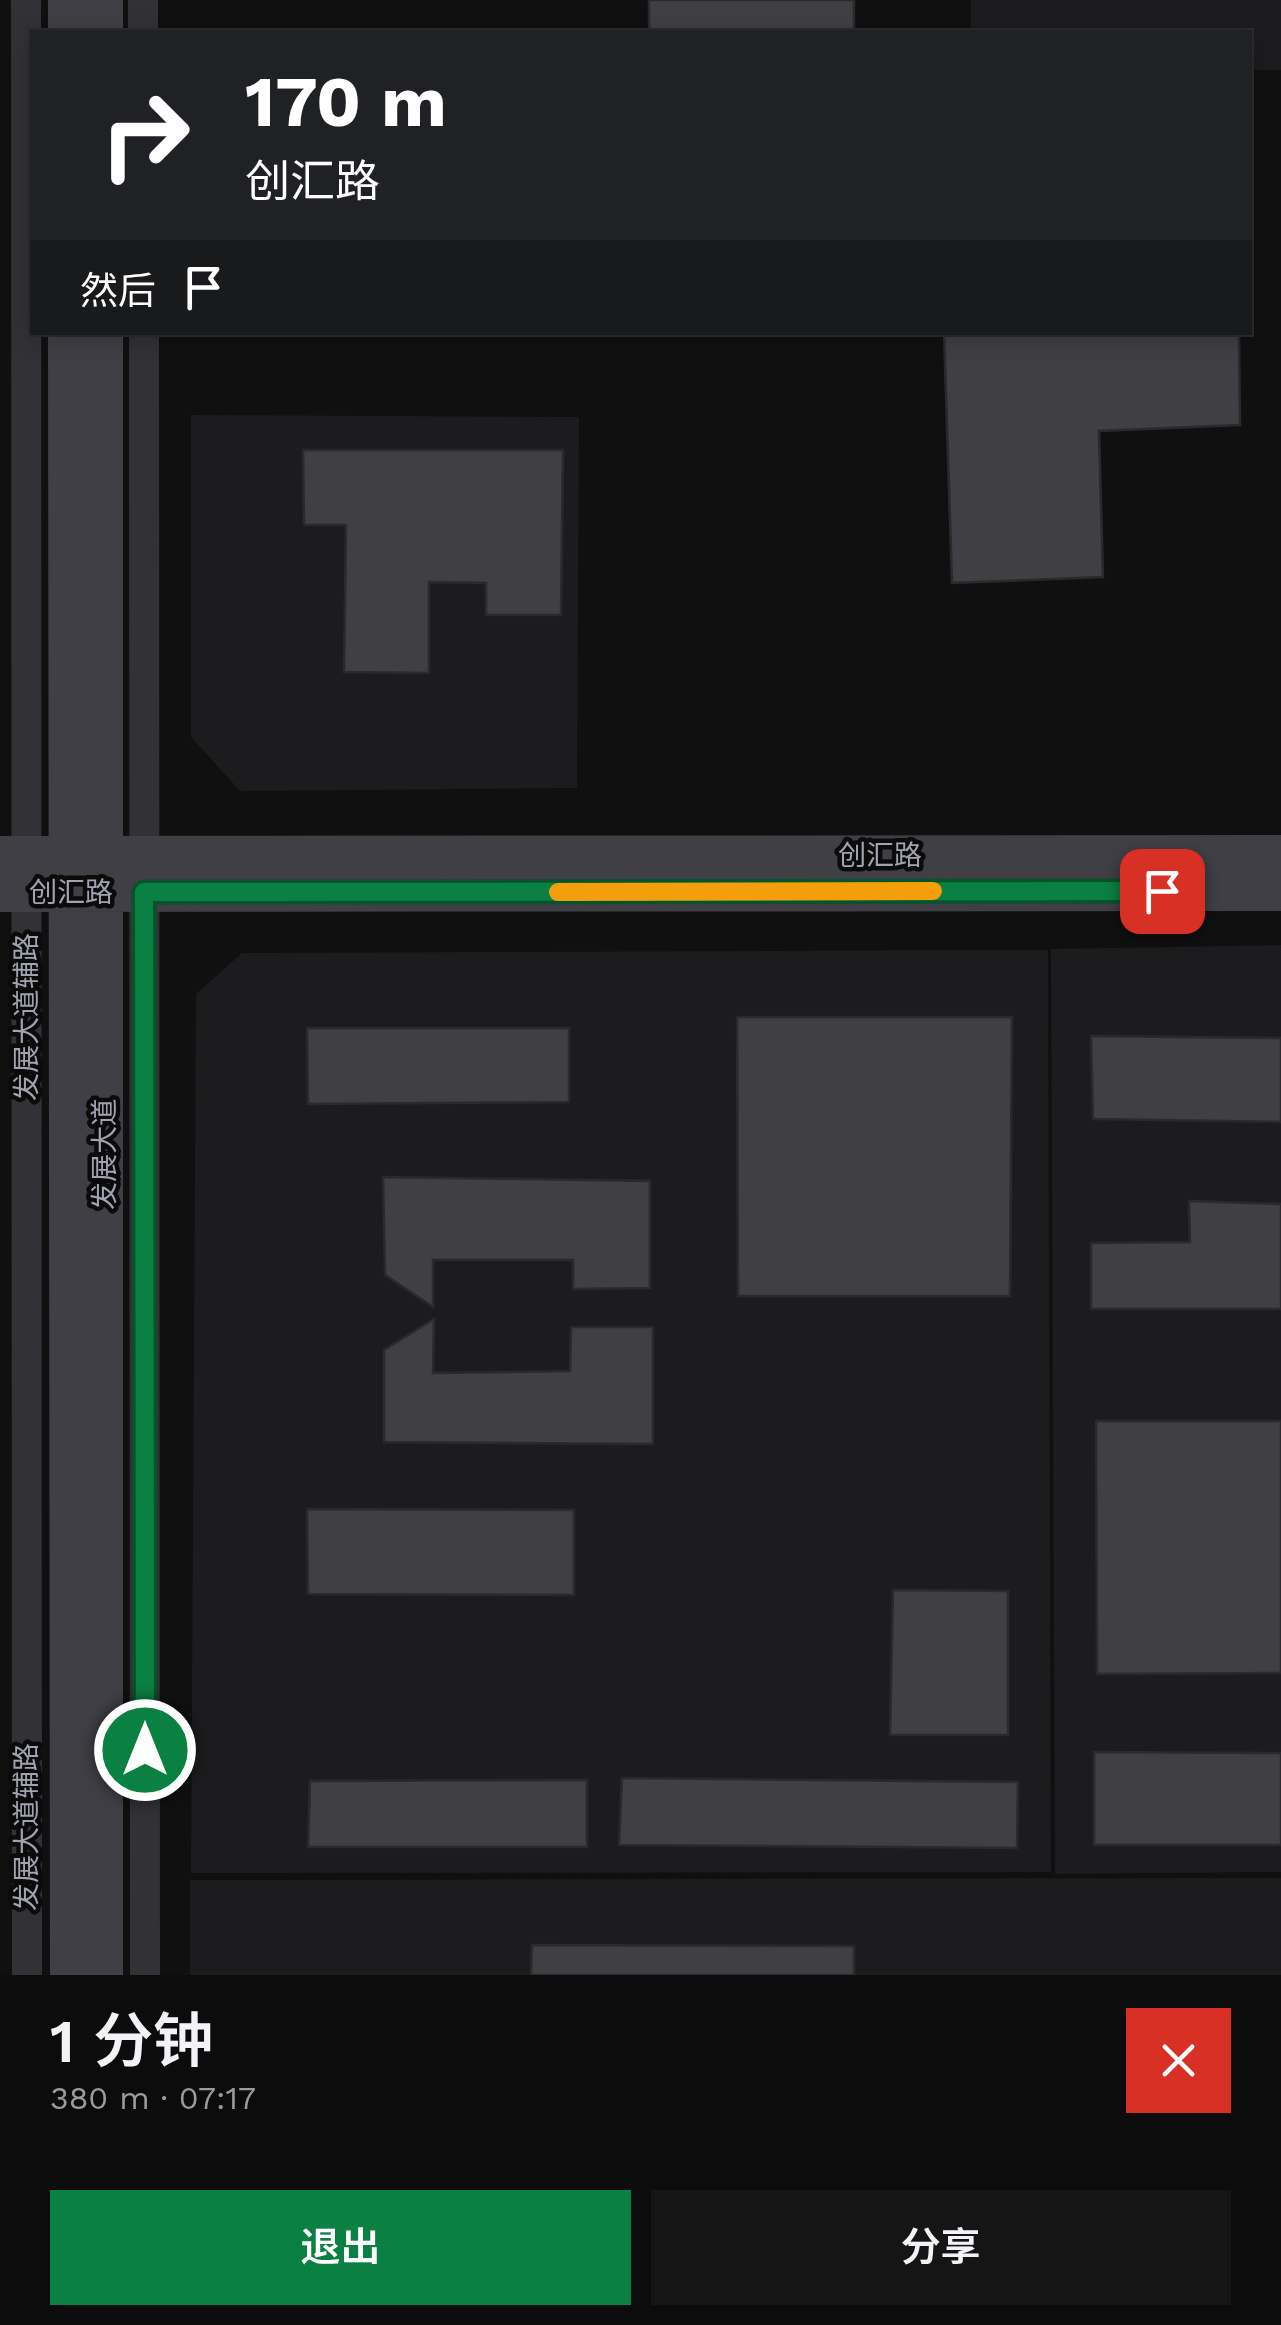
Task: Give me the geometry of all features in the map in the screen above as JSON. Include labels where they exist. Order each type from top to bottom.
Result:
[{"type":"main road","points":[[68,0],[68,30]]},
{"type":"main road","points":[[103,0],[103,30]]},
{"type":"main road","name":"发展大道","points":[[68,335],[87,874],[103,1975]]},
{"type":"main road","name":"发展大道","points":[[70,1975],[87,874],[103,335]]},
{"type":"main road","name":"创汇路","points":[[144,874],[1281,855]]},
{"type":"main road","name":"创汇路","points":[[13,874],[1281,891]]},
{"type":"street","name":"发展大道辅路","points":[[26,0],[13,874],[26,1975]]},
{"type":"street","points":[[143,0],[143,30]]},
{"type":"street","points":[[144,335],[145,1975]]},
{"type":"shaded area","points":[[971,0],[1281,0],[1281,70],[1252,70],[1252,30],[971,30]]},
{"type":"shaded area","points":[[191,415],[579,417],[577,788],[240,791],[191,737]]},
{"type":"shaded area","points":[[1281,945],[1281,1872],[1055,1874],[1051,949]]},
{"type":"shaded area","points":[[1048,950],[1051,1872],[191,1873],[196,994],[242,953]]},
{"type":"shaded area","points":[[1281,1878],[1281,1975],[190,1975],[190,1880]]},
{"type":"building","points":[[649,0],[854,0],[854,30],[649,30]]},
{"type":"building","points":[[944,335],[1239,335],[1240,425],[1099,431],[1103,577],[952,583]]},
{"type":"building","points":[[303,450],[563,450],[561,615],[486,615],[486,583],[429,582],[429,673],[344,672],[346,525],[304,525]]},
{"type":"building","points":[[737,1017],[1012,1017],[1010,1296],[738,1296]]},
{"type":"building","points":[[307,1028],[569,1028],[569,1102],[308,1104]]},
{"type":"building","points":[[1091,1036],[1281,1038],[1281,1122],[1093,1119]]},
{"type":"building","points":[[383,1177],[650,1181],[650,1288],[573,1289],[573,1260],[433,1260],[433,1307],[385,1275]]},
{"type":"building","points":[[1189,1201],[1281,1204],[1281,1309],[1091,1309],[1091,1243],[1190,1242]]},
{"type":"building","points":[[434,1319],[433,1373],[570,1371],[571,1327],[653,1327],[653,1444],[384,1442],[384,1350]]},
{"type":"building","points":[[1096,1421],[1281,1421],[1281,1673],[1097,1674]]},
{"type":"building","points":[[307,1509],[574,1510],[574,1595],[308,1594]]},
{"type":"building","points":[[893,1590],[1008,1591],[1008,1735],[890,1735]]},
{"type":"building","points":[[1094,1752],[1281,1753],[1281,1845],[1094,1845]]},
{"type":"building","points":[[622,1778],[1018,1782],[1017,1848],[619,1845]]},
{"type":"building","points":[[587,1780],[587,1847],[308,1847],[310,1781]]},
{"type":"building","points":[[532,1945],[854,1946],[854,1975],[531,1975]]},
{"type":"slow traffic","points":[[558,892],[933,891]]},
{"type":"route","points":[[145,1750],[144,892],[1162,891]]}]
